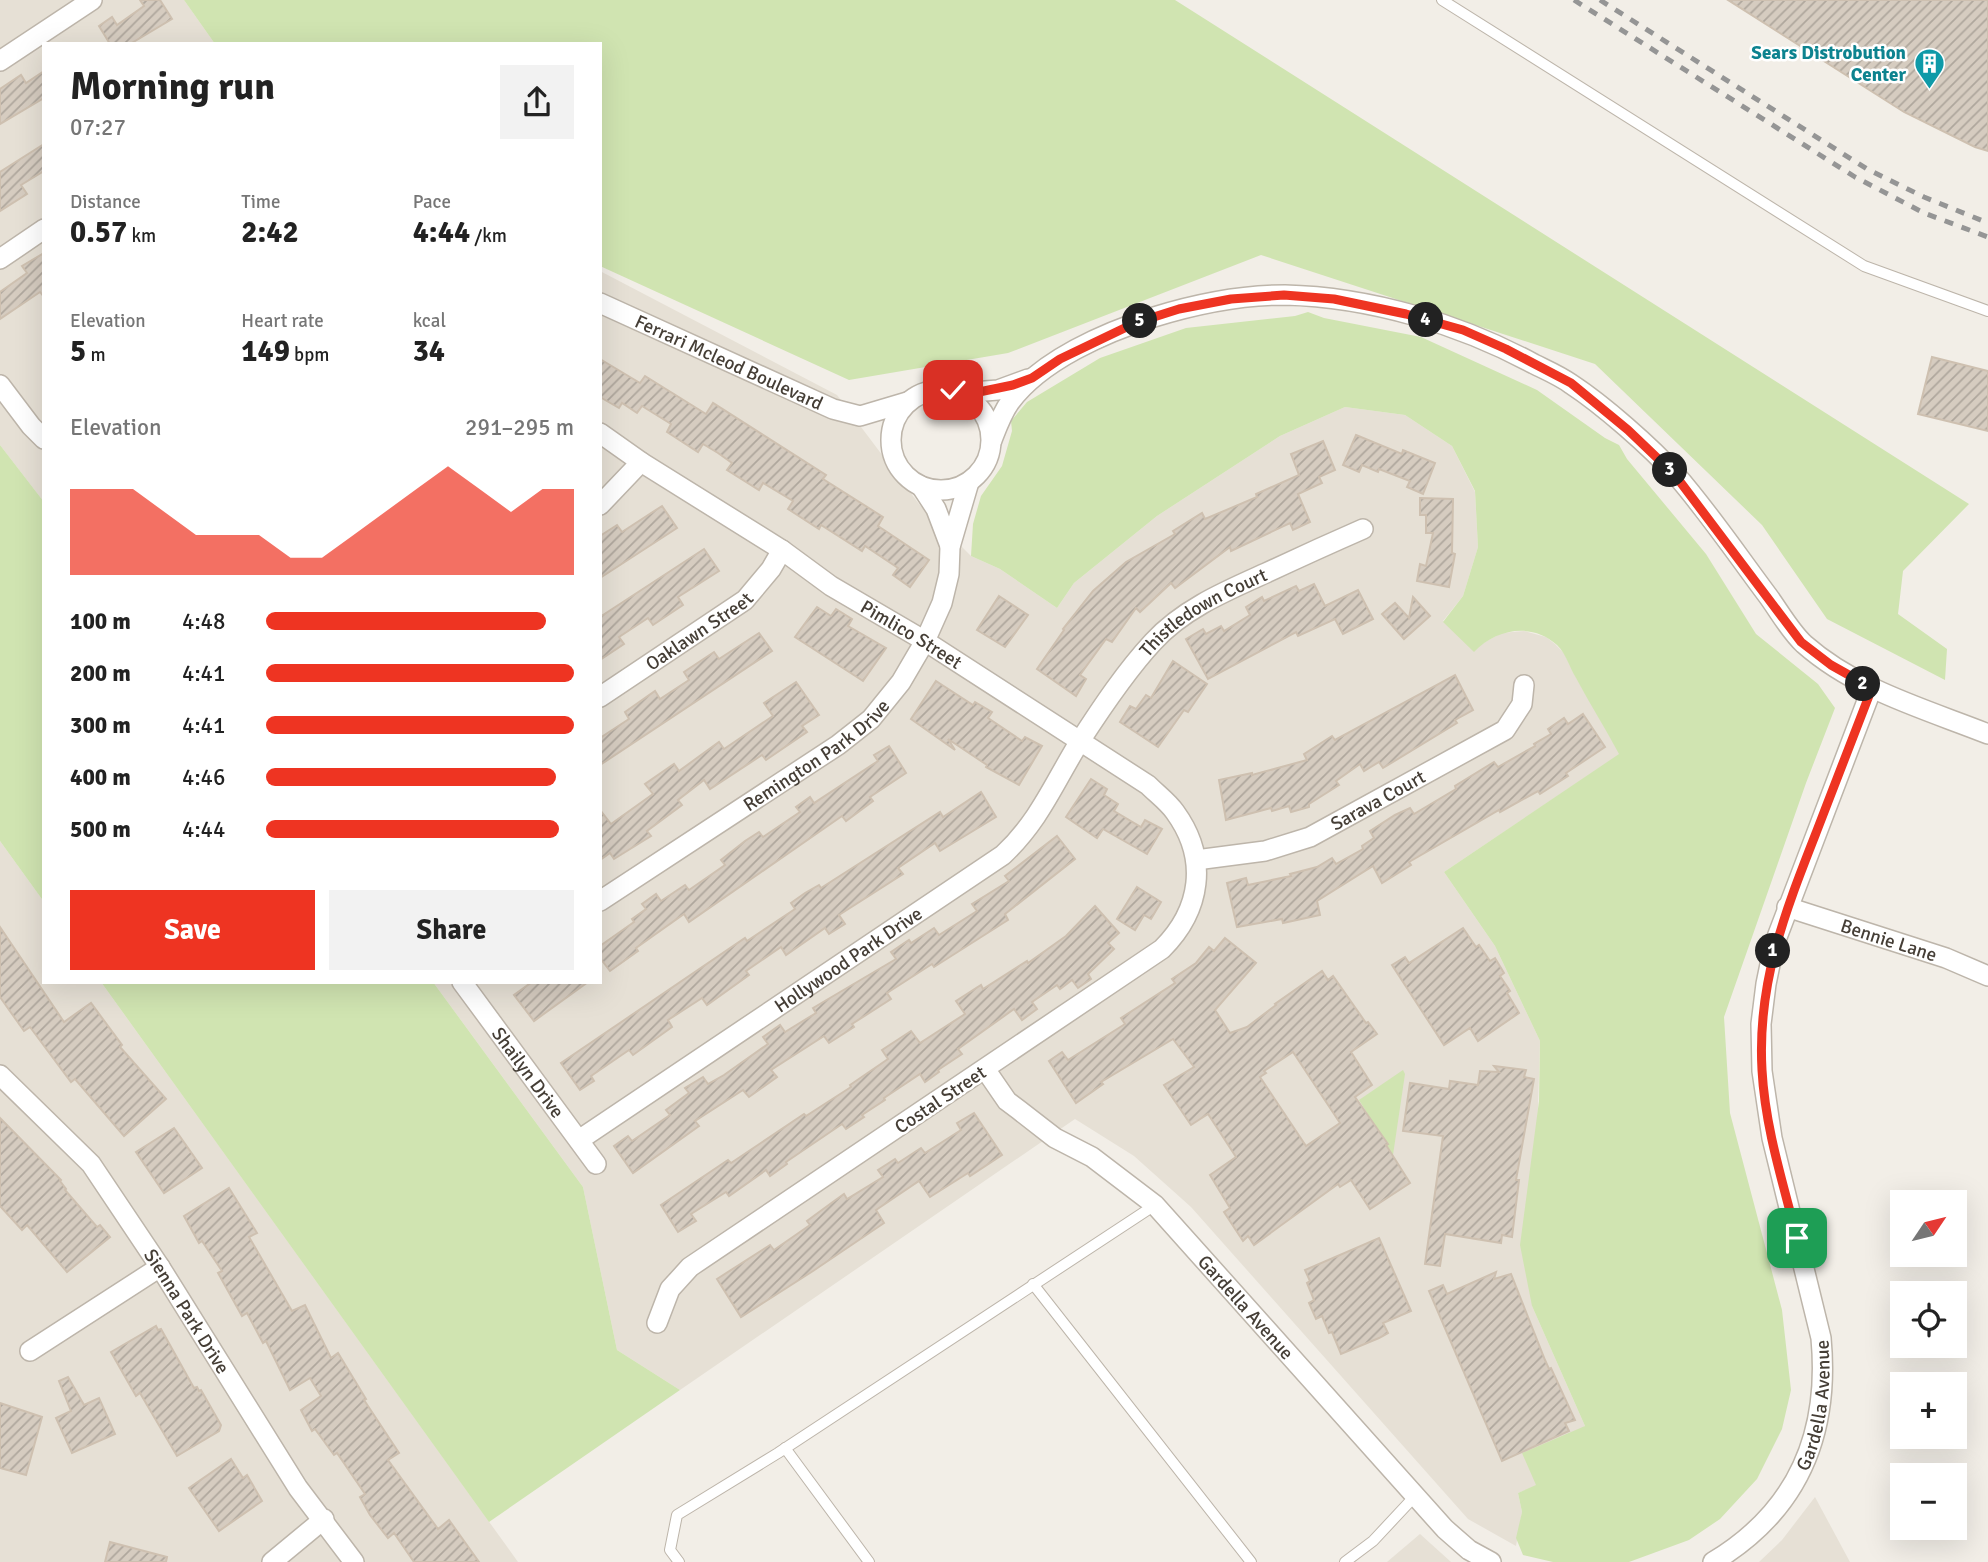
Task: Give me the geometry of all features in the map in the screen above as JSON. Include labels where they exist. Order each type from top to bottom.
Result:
[{"type":"street","points":[[0,61],[92,0]]},
{"type":"street","points":[[0,259],[42,230]]},
{"type":"street","points":[[860,416],[880,433],[907,477],[921,486],[945,490],[969,482],[981,471],[989,456],[992,440],[1011,402],[1032,378],[1060,359],[1135,323],[1179,309],[1231,299],[1284,295],[1334,299],[1406,314],[1463,330],[1571,383],[1628,430],[1675,475],[1801,642],[1831,665],[1872,688],[1988,734]]},
{"type":"street","name":"Ferrari Mcleod Boulevard","points":[[602,304],[833,409],[860,416]]},
{"type":"street","points":[[960,393],[998,390],[1032,378]]},
{"type":"street","points":[[0,385],[39,428]]},
{"type":"street","points":[[891,448],[891,432],[896,416],[907,402],[920,393],[937,389],[953,390],[969,397],[981,409],[989,423],[992,440]]},
{"type":"street","points":[[860,416],[907,402]]},
{"type":"street","name":"Pimlico Street","points":[[602,434],[641,462],[782,550],[831,586],[925,641],[1148,785],[1174,810],[1190,837],[1196,860]]},
{"type":"street","points":[[602,503],[641,462]]},
{"type":"street","name":"Remington Park Drive","points":[[602,900],[838,745],[871,719],[901,682],[925,641],[942,603],[949,575],[950,547],[969,482]]},
{"type":"street","name":"Remington Park Drive","points":[[921,486],[936,509],[950,547]]},
{"type":"street","name":"Thistledown Court","points":[[1080,741],[1137,660],[1155,639],[1176,622],[1208,600],[1363,528]]},
{"type":"street","name":"Oaklawn Street","points":[[602,696],[745,600],[771,569],[782,550]]},
{"type":"street","name":"Sarava Court","points":[[1196,860],[1283,848],[1345,820],[1506,730],[1522,704],[1524,685]]},
{"type":"street","name":"Gardella Avenue","points":[[1713,1562],[1755,1532],[1795,1481],[1809,1456],[1823,1400],[1821,1338],[1772,1138],[1762,1071],[1762,1024],[1774,945],[1872,688]]},
{"type":"street","name":"Hollywood Park Drive","points":[[579,1140],[1003,855],[1023,836],[1039,814],[1080,741]]},
{"type":"street","name":"Costal Street","points":[[657,1323],[670,1289],[690,1267],[1146,961],[1170,941],[1188,916],[1198,872],[1196,860]]},
{"type":"street","name":"Bennie Lane","points":[[1787,907],[1946,958],[1988,976]]},
{"type":"street","name":"Shailyn Drive","points":[[469,984],[596,1164]]},
{"type":"street","name":"Gardella Avenue","points":[[985,1069],[1007,1101],[1055,1138],[1092,1157],[1155,1205],[1415,1496],[1461,1543],[1491,1562]]},
{"type":"street","name":"Sienna Park Drive","points":[[0,1075],[91,1164],[160,1267],[298,1488],[354,1562]]},
{"type":"street","points":[[30,1351],[160,1267]]},
{"type":"street","points":[[272,1562],[324,1519]]},
{"type":"lane","points":[[1442,0],[1864,266],[1988,311]]},
{"type":"lane","points":[[679,1562],[670,1550],[677,1515],[785,1448],[1155,1205]]},
{"type":"lane","points":[[1033,1284],[1251,1562]]},
{"type":"lane","points":[[785,1448],[869,1562]]},
{"type":"lane","points":[[1345,1562],[1373,1541],[1415,1496]]},
{"type":"shaded area","points":[[0,0],[184,0],[214,42],[42,42],[42,499],[0,445]]},
{"type":"shaded area","points":[[602,272],[837,395],[919,504],[971,556],[1000,569],[1057,608],[1074,583],[1157,516],[1280,436],[1345,407],[1405,415],[1452,446],[1475,492],[1478,547],[1463,596],[1443,621],[1482,644],[1501,633],[1524,631],[1546,637],[1564,653],[1620,754],[1444,872],[1495,946],[1540,1041],[1532,1306],[1585,1426],[1536,1486],[1518,1493],[1522,1512],[1516,1546],[1468,1519],[1191,1207],[1134,1156],[1075,1119],[680,1390],[617,1350],[583,1187],[434,984],[602,984]]},
{"type":"shaded area","points":[[0,841],[42,899],[42,984],[102,984],[518,1562],[0,1562]]},
{"type":"shaded area","points":[[1815,1497],[1850,1562],[1759,1562],[1782,1540]]},
{"type":"shaded area","points":[[1420,1534],[1451,1562],[1387,1562]]},
{"type":"green space","points":[[184,0],[1175,0],[1969,504],[1903,571],[1898,614],[1947,649],[1945,680],[1827,619],[1762,525],[1595,364],[1261,255],[1008,353],[849,380],[602,267],[602,42],[214,42]]},
{"type":"green space","points":[[1308,312],[1324,318],[1421,337],[1537,390],[1619,445],[1627,459],[1706,554],[1756,634],[1818,684],[1835,708],[1724,1017],[1730,1113],[1782,1310],[1791,1390],[1782,1429],[1757,1479],[1720,1519],[1689,1540],[1629,1562],[1553,1562],[1523,1555],[1516,1538],[1522,1512],[1518,1493],[1536,1485],[1522,1453],[1585,1426],[1532,1306],[1520,1245],[1539,1101],[1540,1041],[1495,946],[1444,872],[1619,754],[1557,645],[1537,633],[1514,631],[1493,638],[1474,652],[1443,622],[1463,596],[1478,547],[1475,491],[1452,446],[1405,415],[1345,407],[1280,436],[1157,516],[1074,583],[1057,608],[1000,569],[971,556],[973,524],[981,496],[1002,466],[1012,431],[1011,421],[1027,402],[1100,358],[1186,328],[1295,316]]},
{"type":"green space","points":[[0,445],[42,499],[42,899],[0,841]]},
{"type":"green space","points":[[102,984],[434,984],[583,1187],[617,1350],[680,1390],[489,1522]]},
{"type":"green space","points":[[1403,1070],[1405,1074],[1393,1155],[1359,1100]]},
{"type":"building","points":[[140,0],[160,0],[172,19],[133,42],[109,42],[99,26],[112,17],[117,25],[144,6]]},
{"type":"building","name":"Sears Distrobution Center","points":[[1728,0],[1988,0],[1988,151],[1904,112]]},
{"type":"building","points":[[42,72],[42,99],[0,124],[0,89],[21,75],[26,83]]},
{"type":"building","points":[[42,145],[42,172],[21,185],[27,194],[0,211],[0,172]]},
{"type":"building","points":[[42,254],[42,294],[40,292],[0,319],[0,292],[27,273],[22,266]]},
{"type":"building","points":[[1932,357],[1988,371],[1988,431],[1918,414]]},
{"type":"building","points":[[602,360],[640,383],[645,376],[706,414],[713,403],[826,475],[823,479],[883,517],[878,526],[929,560],[910,587],[893,575],[898,568],[865,546],[862,551],[821,525],[819,529],[788,509],[793,501],[763,483],[759,490],[727,470],[732,463],[703,444],[698,452],[667,432],[671,424],[642,406],[637,413],[622,403],[619,408],[602,398]]},
{"type":"building","points":[[1356,435],[1402,454],[1403,450],[1435,463],[1423,494],[1407,487],[1410,481],[1379,469],[1378,472],[1362,465],[1359,472],[1343,465]]},
{"type":"building","points":[[1323,441],[1335,470],[1319,477],[1322,483],[1298,494],[1310,522],[1293,530],[1290,523],[1231,551],[1230,547],[1175,588],[1171,583],[1140,612],[1136,608],[1112,642],[1106,639],[1080,675],[1086,679],[1076,696],[1037,669],[1063,629],[1093,591],[1126,562],[1175,534],[1173,531],[1202,513],[1205,519],[1257,497],[1256,494],[1299,475],[1291,454]]},
{"type":"building","points":[[1420,498],[1453,499],[1452,553],[1455,554],[1449,587],[1417,581],[1420,564],[1426,566],[1433,533],[1426,533],[1426,515],[1420,515]]},
{"type":"building","points":[[662,506],[677,528],[602,577],[602,535],[617,525],[622,532]]},
{"type":"building","points":[[704,549],[719,571],[678,597],[683,605],[653,625],[648,618],[619,637],[624,644],[602,659],[602,616]]},
{"type":"building","points":[[1314,584],[1325,606],[1358,590],[1373,619],[1343,634],[1335,619],[1298,636],[1296,632],[1208,679],[1186,639],[1203,629],[1206,634],[1221,626],[1224,631],[1250,615],[1246,607],[1262,597],[1264,601],[1296,586],[1299,591]]},
{"type":"building","points":[[999,596],[1028,615],[1005,647],[977,630]]},
{"type":"building","points":[[1413,597],[1430,616],[1404,639],[1382,614],[1395,603],[1409,618]]},
{"type":"building","points":[[817,607],[831,616],[836,609],[852,619],[848,626],[886,648],[863,681],[795,637]]},
{"type":"building","points":[[759,633],[772,651],[602,764],[602,737],[629,719],[625,712],[655,691],[660,699],[689,680],[684,672],[714,652],[719,659]]},
{"type":"building","points":[[1173,661],[1207,684],[1188,712],[1184,710],[1158,747],[1120,722],[1130,706],[1136,709],[1146,695],[1151,698]]},
{"type":"building","points":[[1455,675],[1473,710],[1455,720],[1457,723],[1383,768],[1379,762],[1364,771],[1360,764],[1336,781],[1339,785],[1309,804],[1309,807],[1291,812],[1289,806],[1272,811],[1271,808],[1226,820],[1219,780],[1252,775],[1307,760],[1304,754],[1332,736],[1335,740]]},
{"type":"building","points":[[936,681],[973,705],[975,702],[992,712],[988,718],[1022,741],[1025,737],[1042,746],[1019,785],[986,767],[987,765],[948,739],[955,750],[911,719]]},
{"type":"building","points":[[796,682],[819,715],[802,726],[807,732],[766,760],[762,755],[710,789],[704,780],[678,800],[682,805],[647,831],[651,836],[614,859],[610,853],[602,859],[602,813],[611,824],[653,794],[645,784],[674,764],[679,771],[719,742],[724,749],[773,716],[764,703]]},
{"type":"building","points":[[1583,714],[1605,747],[1540,794],[1538,791],[1500,812],[1499,810],[1409,862],[1411,865],[1382,883],[1373,866],[1317,901],[1320,915],[1283,923],[1282,919],[1237,927],[1227,883],[1246,878],[1248,885],[1291,876],[1290,874],[1317,867],[1332,858],[1336,864],[1363,849],[1362,846],[1374,838],[1370,831],[1395,815],[1410,808],[1414,814],[1494,762],[1498,767],[1535,746],[1534,744],[1551,734],[1548,729],[1564,718],[1568,724]]},
{"type":"building","points":[[889,746],[906,773],[870,797],[873,801],[846,821],[842,816],[689,922],[684,914],[636,948],[638,951],[610,971],[602,961],[602,945],[634,922],[632,919],[646,909],[642,904],[656,894],[661,901],[685,885],[689,890],[725,865],[721,860],[745,841],[759,832],[763,837],[800,812],[796,807],[810,797],[814,803],[878,761],[874,755]]},
{"type":"building","points":[[1091,779],[1107,789],[1104,795],[1118,804],[1114,811],[1141,827],[1145,820],[1162,829],[1147,854],[1103,829],[1097,838],[1066,817]]},
{"type":"building","points":[[981,792],[996,817],[940,851],[935,843],[898,868],[903,874],[839,915],[845,924],[829,934],[825,928],[786,955],[781,947],[746,971],[749,975],[707,1005],[702,998],[668,1020],[672,1027],[633,1055],[629,1050],[591,1076],[594,1081],[580,1090],[561,1063],[745,938],[747,941],[795,909],[791,903],[805,893],[819,885],[821,888],[940,812],[943,817]]},
{"type":"building","points":[[1057,836],[1075,859],[1005,914],[1008,920],[887,993],[891,999],[852,1024],[854,1027],[829,1043],[824,1036],[771,1070],[777,1077],[749,1097],[743,1090],[695,1121],[699,1126],[633,1173],[614,1146],[628,1136],[632,1141],[670,1115],[666,1110],[689,1093],[685,1088],[703,1077],[708,1084],[724,1075],[768,1044],[763,1037],[780,1025],[785,1032],[816,1013],[813,1008],[896,959],[891,952],[909,940],[911,943],[934,928],[939,935],[977,911],[972,904],[1009,881],[1005,876]]},
{"type":"building","points":[[1137,887],[1161,902],[1151,919],[1144,915],[1135,930],[1117,919]]},
{"type":"building","points":[[1095,906],[1119,933],[1108,943],[1114,949],[1088,974],[1091,979],[1078,988],[1072,980],[1060,989],[1057,985],[1032,1002],[1037,1009],[1022,1020],[1014,1009],[958,1049],[962,1054],[925,1082],[920,1074],[884,1098],[885,1100],[862,1115],[864,1117],[846,1129],[842,1124],[770,1176],[766,1170],[729,1196],[726,1192],[691,1214],[696,1221],[678,1232],[661,1205],[728,1160],[731,1163],[804,1114],[806,1116],[851,1087],[850,1085],[888,1059],[882,1050],[911,1031],[920,1043],[965,1014],[956,1001],[981,985],[983,989],[1027,961],[1028,963],[1066,936]]},
{"type":"building","points":[[0,927],[64,1022],[91,1003],[122,1045],[120,1047],[166,1099],[124,1136],[75,1079],[71,1082],[30,1027],[24,1031],[0,997]]},
{"type":"building","points":[[1463,928],[1490,961],[1495,958],[1504,973],[1500,976],[1510,991],[1507,993],[1519,1013],[1478,1041],[1470,1028],[1444,1045],[1392,965],[1405,957],[1409,963]]},
{"type":"building","points":[[1225,938],[1256,963],[1215,1010],[1230,1033],[1247,1027],[1322,971],[1328,980],[1333,976],[1366,1023],[1368,1022],[1377,1034],[1351,1052],[1372,1085],[1355,1097],[1388,1144],[1386,1145],[1410,1183],[1370,1209],[1351,1180],[1340,1187],[1338,1184],[1254,1245],[1248,1236],[1243,1241],[1224,1212],[1230,1208],[1210,1175],[1236,1157],[1208,1114],[1191,1125],[1164,1085],[1194,1067],[1173,1039],[1101,1082],[1103,1084],[1076,1103],[1049,1061],[1062,1052],[1068,1060],[1125,1024],[1121,1018],[1175,983],[1172,979],[1196,963],[1209,947],[1214,951]],"holes":[[[1293,1052],[1340,1123],[1306,1146],[1260,1077],[1266,1073],[1264,1071]]]},
{"type":"building","points":[[529,984],[585,984],[534,1021],[514,995]]},
{"type":"building","points":[[1494,1066],[1526,1070],[1524,1077],[1534,1079],[1516,1180],[1519,1180],[1512,1237],[1502,1235],[1501,1243],[1445,1234],[1440,1266],[1425,1264],[1443,1136],[1403,1131],[1410,1083],[1449,1089],[1450,1081],[1478,1085],[1480,1071],[1499,1072]]},
{"type":"building","points":[[974,1113],[1002,1155],[930,1197],[919,1181],[876,1210],[884,1223],[741,1317],[717,1279],[770,1245],[774,1250],[810,1225],[807,1221],[844,1194],[847,1199],[883,1177],[878,1170],[895,1159],[898,1163],[921,1148],[925,1153],[961,1130],[957,1123]]},
{"type":"building","points":[[0,1118],[61,1180],[65,1190],[97,1227],[100,1225],[110,1237],[67,1272],[27,1225],[22,1230],[0,1206]]},
{"type":"building","points":[[174,1128],[202,1168],[164,1193],[136,1152]]},
{"type":"building","points":[[229,1188],[257,1233],[249,1237],[292,1311],[305,1305],[331,1358],[338,1353],[366,1399],[364,1400],[399,1453],[388,1460],[438,1529],[449,1520],[479,1562],[414,1562],[394,1533],[388,1538],[370,1515],[360,1497],[365,1494],[337,1453],[334,1455],[315,1429],[312,1431],[301,1410],[321,1396],[310,1378],[290,1390],[266,1341],[263,1343],[247,1313],[242,1316],[218,1273],[222,1271],[202,1241],[199,1243],[184,1216]]},
{"type":"building","points":[[1379,1238],[1411,1311],[1383,1323],[1388,1333],[1341,1354],[1322,1316],[1316,1319],[1309,1303],[1314,1300],[1305,1270]]},
{"type":"building","points":[[1496,1272],[1494,1279],[1511,1274],[1545,1360],[1575,1420],[1565,1423],[1569,1431],[1502,1461],[1429,1291],[1443,1285],[1447,1294]]},
{"type":"building","points":[[156,1326],[158,1330],[161,1329],[194,1388],[201,1390],[221,1425],[219,1431],[177,1456],[140,1393],[136,1396],[111,1352]]},
{"type":"building","points":[[68,1377],[84,1405],[99,1398],[115,1434],[72,1453],[56,1418],[71,1411],[59,1381]]},
{"type":"building","points":[[0,1403],[42,1417],[26,1475],[0,1468]]},
{"type":"building","points":[[231,1459],[243,1478],[247,1475],[262,1501],[219,1531],[189,1488]]},
{"type":"building","points":[[110,1542],[167,1557],[166,1562],[105,1562]]},
{"type":"railway","points":[[1574,0],[1855,177],[1924,213],[1988,237]]},
{"type":"railway","points":[[1600,0],[1867,169],[1924,197],[1988,223]]},
{"type":"place","name":"Sears Distrobution Center","points":[[1929,90]]},
{"type":"route","points":[[953,390],[960,393],[979,392],[1013,385],[1032,378],[1060,359],[1104,337],[1135,323],[1179,309],[1231,299],[1284,295],[1334,299],[1406,314],[1463,330],[1506,349],[1571,383],[1628,430],[1675,475],[1801,642],[1831,665],[1872,688],[1787,907],[1774,945],[1766,984],[1762,1024],[1762,1071],[1772,1138],[1797,1238]]}]
